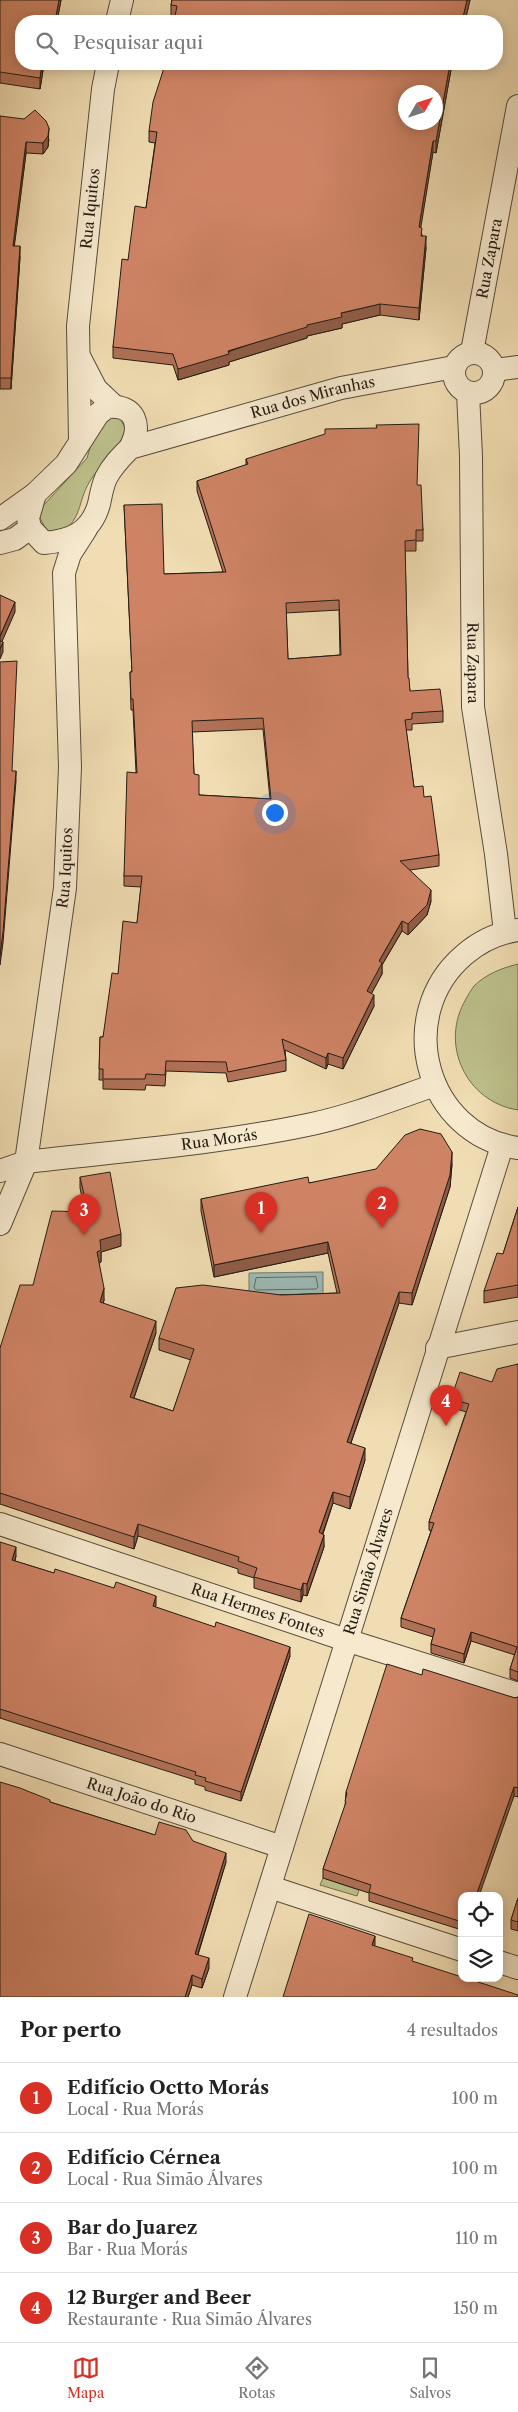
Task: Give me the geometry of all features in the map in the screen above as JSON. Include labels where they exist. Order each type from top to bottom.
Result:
[{"type":"street","points":[[118,15],[122,0]]},
{"type":"street","name":"Rua Iquitos","points":[[80,440],[78,326],[103,89],[107,70]]},
{"type":"street","name":"Rua Zapara","points":[[472,352],[518,106]]},
{"type":"street","points":[[472,352],[489,359],[494,370],[494,377],[488,388],[482,392],[468,393],[457,385],[453,372],[454,366],[461,357],[472,352]]},
{"type":"street","name":"Rua Iquitos","points":[[77,353],[96,389],[114,406],[124,409],[136,420]]},
{"type":"street","name":"Rua dos Miranhas","points":[[130,448],[341,388],[454,366]]},
{"type":"street","points":[[494,370],[518,367]]},
{"type":"street","name":"Rua Zapara","points":[[468,393],[472,456],[473,707],[496,854],[512,931]]},
{"type":"street","points":[[0,519],[35,494],[66,464],[98,414],[107,407],[114,406]]},
{"type":"street","points":[[136,420],[152,430],[173,435]]},
{"type":"street","points":[[130,448],[138,432],[136,420]]},
{"type":"street","name":"Rua Iquitos","points":[[0,1224],[26,1162],[65,888],[70,767],[64,573],[70,554],[95,514],[101,491],[109,472],[130,448]]},
{"type":"street","points":[[35,494],[29,510],[36,536]]},
{"type":"street","points":[[0,543],[36,536],[70,539],[86,530]]},
{"type":"street","name":"Rua Iquitos","points":[[36,536],[58,560],[64,573]]},
{"type":"street","points":[[510,1147],[474,1132],[451,1112],[435,1085],[426,1055],[426,1023],[435,992],[452,965],[476,944],[512,931]]},
{"type":"street","name":"Rua Morás","points":[[0,1171],[26,1162],[251,1135],[312,1124],[347,1115],[435,1085]]},
{"type":"street","name":"Rua Simão Álvares","points":[[235,1997],[437,1348],[510,1147]]},
{"type":"street","points":[[437,1348],[518,1332]]},
{"type":"street","name":"Rua Hermes Fontes","points":[[0,1524],[346,1640],[518,1694]]},
{"type":"street","name":"Rua João do Rio","points":[[0,1754],[282,1847]]},
{"type":"street","points":[[270,1887],[458,1949]]},
{"type":"street","points":[[503,1963],[518,1968]]},
{"type":"green space","points":[[110,414],[120,417],[126,431],[114,451],[90,481],[72,523],[57,535],[46,530],[40,518],[42,507],[87,458],[92,441]]},
{"type":"green space","points":[[518,964],[518,1110],[500,1105],[484,1096],[472,1083],[462,1068],[457,1052],[455,1034],[458,1016],[474,986],[495,972]]},
{"type":"green space","points":[[323,1878],[359,1890],[357,1896],[320,1885]]},
{"type":"water","points":[[323,1272],[323,1294],[249,1295],[249,1273]]},
{"type":"building","points":[[0,0],[59,0],[56,15],[15,15],[15,70],[41,70],[40,78],[0,72]]},
{"type":"building","points":[[172,0],[467,0],[463,15],[175,15],[177,6],[171,5]]},
{"type":"building","points":[[163,70],[449,70],[443,103],[443,85],[398,85],[398,130],[438,130],[436,141],[433,141],[419,227],[422,228],[421,236],[426,236],[419,308],[380,304],[341,313],[342,317],[307,325],[307,327],[228,351],[229,354],[178,369],[173,354],[113,347],[122,259],[128,260],[135,206],[146,208],[157,132],[149,131],[153,102]]},
{"type":"building","points":[[35,110],[46,121],[49,128],[48,136],[43,143],[26,142],[13,246],[20,246],[11,378],[0,378],[0,116],[24,119]]},
{"type":"building","points":[[419,424],[417,485],[421,485],[423,530],[416,530],[416,540],[405,541],[408,678],[410,691],[440,689],[443,711],[412,713],[412,719],[405,720],[414,787],[423,786],[424,797],[431,796],[439,855],[400,861],[431,890],[427,905],[408,924],[402,921],[379,961],[382,963],[367,991],[374,995],[343,1058],[328,1053],[326,1058],[282,1039],[286,1060],[228,1072],[226,1062],[166,1061],[165,1075],[146,1074],[145,1079],[103,1079],[103,1069],[99,1069],[100,1037],[103,1037],[112,973],[118,974],[123,921],[137,923],[142,876],[124,876],[127,772],[137,773],[133,699],[131,699],[130,672],[132,672],[124,505],[162,504],[164,574],[226,572],[197,481],[248,464],[246,459],[325,434],[325,429],[377,428],[376,425]],"holes":[[[339,600],[341,655],[288,659],[286,603]],[[263,718],[271,799],[199,795],[199,775],[194,774],[192,721]]]},
{"type":"building","points":[[0,595],[15,602],[0,636]]},
{"type":"building","points":[[17,661],[12,771],[16,771],[0,955],[0,662]]},
{"type":"building","points":[[420,1129],[441,1134],[452,1152],[450,1175],[412,1293],[399,1292],[347,1442],[365,1448],[350,1497],[333,1492],[319,1532],[324,1535],[307,1584],[303,1583],[301,1590],[254,1577],[257,1568],[238,1561],[239,1557],[138,1524],[134,1537],[0,1493],[0,1348],[20,1285],[33,1285],[52,1211],[88,1212],[80,1177],[110,1172],[121,1234],[100,1240],[101,1250],[97,1252],[104,1288],[100,1302],[156,1321],[130,1397],[173,1411],[194,1349],[159,1338],[176,1288],[203,1285],[281,1295],[340,1293],[328,1242],[214,1265],[201,1199],[308,1177],[309,1183],[376,1169],[405,1135]]},
{"type":"building","points":[[518,1207],[518,1285],[484,1291],[497,1253],[503,1254]]},
{"type":"building","points":[[518,1364],[518,1672],[510,1669],[517,1647],[471,1632],[464,1654],[431,1644],[435,1629],[401,1618],[434,1523],[429,1522],[469,1404],[451,1399],[460,1372],[492,1382],[497,1369]]},
{"type":"building","points":[[0,1542],[16,1547],[12,1560],[54,1573],[55,1569],[114,1588],[116,1582],[156,1596],[153,1606],[215,1627],[216,1622],[290,1647],[241,1792],[205,1781],[206,1778],[195,1775],[196,1772],[0,1709]]},
{"type":"building","points":[[387,1664],[422,1675],[423,1669],[515,1698],[518,1697],[518,1788],[514,1787],[477,1892],[458,1892],[458,1921],[369,1892],[371,1885],[323,1869],[346,1802],[346,1792]]},
{"type":"building","points":[[0,1782],[50,1800],[50,1802],[155,1835],[159,1822],[186,1830],[193,1841],[226,1853],[195,1954],[209,1958],[202,1979],[192,1975],[185,1997],[0,1997]]},
{"type":"building","points":[[518,1898],[518,1922],[511,1920]]},
{"type":"building","points":[[309,1914],[375,1936],[372,1945],[413,1958],[412,1961],[458,1976],[458,1982],[478,1982],[518,1995],[518,1997],[283,1997]]},
{"type":"place","name":"Edifício Cérnea","points":[[382,1228]]},
{"type":"place","name":"Edifício Octto Morás","points":[[261,1233]]},
{"type":"place","name":"Bar do Juarez","points":[[84,1235]]},
{"type":"place","name":"12 Burger and Beer","points":[[446,1426]]}]
